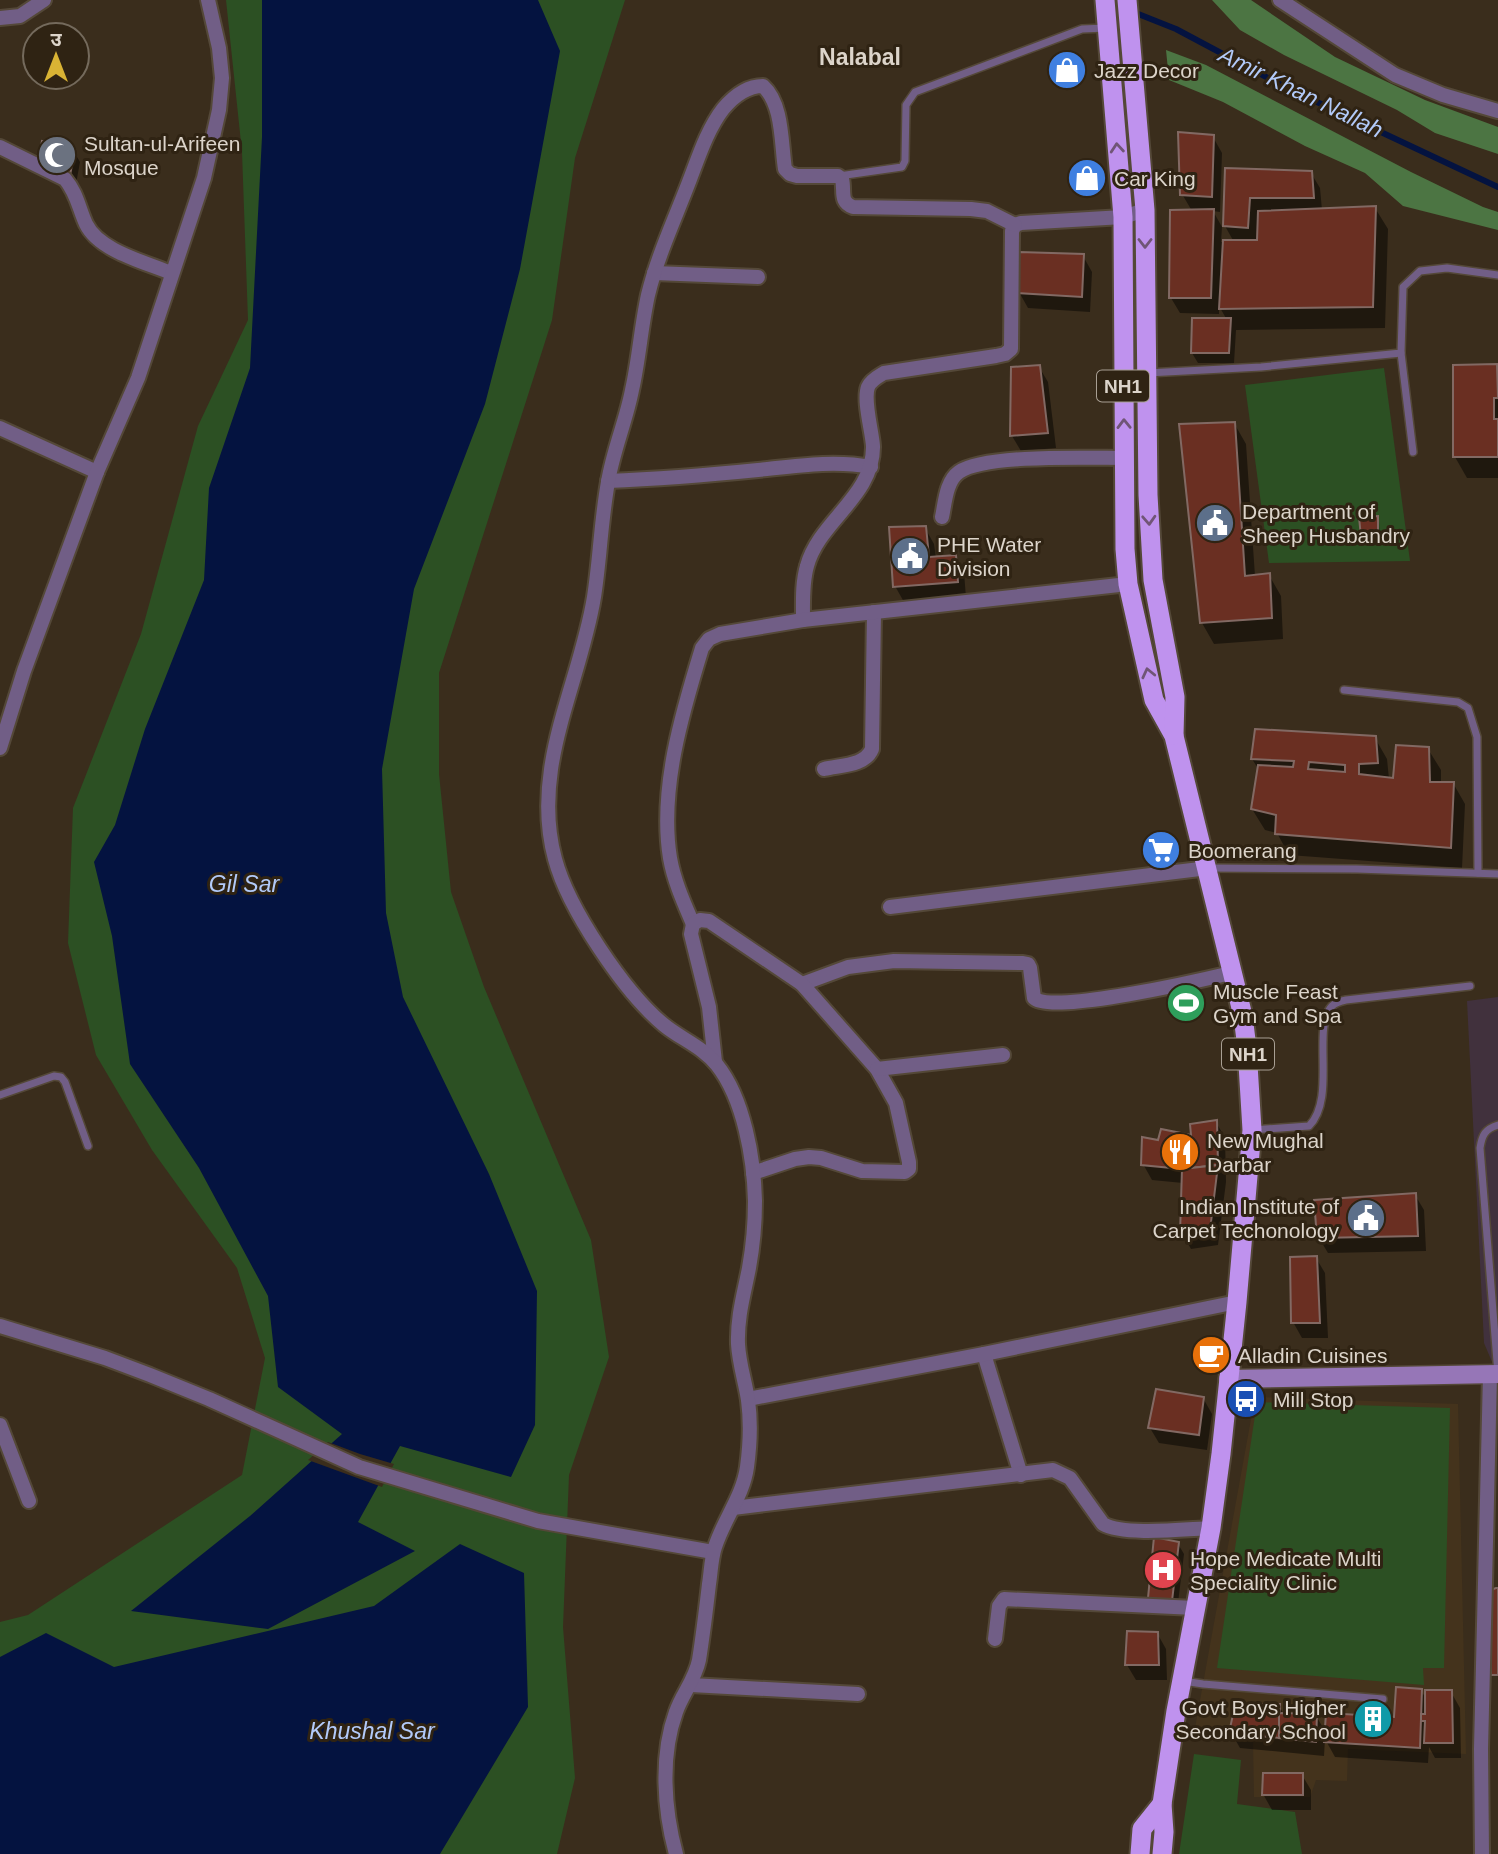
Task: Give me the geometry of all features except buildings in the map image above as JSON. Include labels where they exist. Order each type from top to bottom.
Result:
[{"type":"highway","name":"NH1","points":[[1105,0],[1123,217],[1125,549],[1128,584],[1154,700],[1174,736],[1243,1016],[1252,1130],[1237,1302],[1211,1528],[1162,1804],[1162,1854]]},
{"type":"highway","name":"NH1","points":[[1127,0],[1145,210],[1148,495],[1153,580],[1175,697],[1174,736]]},
{"type":"highway","points":[[1123,373],[1146,373]]},
{"type":"highway","name":"NH1","points":[[1140,1854],[1142,1829],[1162,1804]]},
{"type":"main road","points":[[1228,1380],[1494,1375]]},
{"type":"street","points":[[0,18],[20,16],[44,0]]},
{"type":"street","points":[[0,748],[24,671],[97,472],[138,378],[204,178],[219,110],[222,78],[219,48],[208,0]]},
{"type":"street","points":[[1280,0],[1395,75],[1443,95],[1498,111]]},
{"type":"street","points":[[676,1854],[666,1797],[667,1759],[673,1720],[691,1685],[699,1660],[713,1552],[744,1484],[747,1466],[750,1431],[748,1399],[737,1341],[740,1307],[755,1227],[753,1173],[741,1114],[731,1086],[715,1062],[668,1029],[635,996],[574,908],[559,876],[552,851],[548,822],[554,751],[584,646],[594,598],[608,481],[632,394],[654,274],[714,124],[734,98],[752,86],[763,86],[771,93],[776,108],[785,169],[790,174],[838,176],[844,186],[843,200],[846,205],[853,208],[971,209],[987,211],[1015,225]]},
{"type":"street","points":[[0,146],[65,179],[72,187],[93,237],[106,246],[172,273]]},
{"type":"street","points":[[803,620],[803,589],[807,565],[819,540],[850,501],[871,467],[873,447],[868,387],[884,373],[996,356],[1011,349],[1012,230],[1015,225],[1123,217],[1145,210]]},
{"type":"street","points":[[654,274],[758,277]]},
{"type":"street","points":[[0,428],[97,472]]},
{"type":"street","points":[[942,516],[948,487],[956,473],[974,464],[1035,459],[1124,458]]},
{"type":"street","points":[[608,481],[668,479],[817,464],[850,463],[871,467]]},
{"type":"street","points":[[715,1062],[709,1007],[693,946],[692,924],[670,860],[667,827],[669,793],[681,717],[702,648],[709,639],[720,634],[803,620],[1128,584]]},
{"type":"street","points":[[824,769],[863,761],[869,757],[872,749],[874,611]]},
{"type":"street","points":[[890,907],[1208,867]]},
{"type":"street","points":[[692,924],[700,920],[709,921],[802,984],[877,1069],[896,1103],[907,1146],[909,1169],[895,1174],[862,1171],[809,1157],[795,1158],[753,1173]]},
{"type":"street","points":[[802,984],[848,967],[894,961],[1023,962],[1030,968],[1034,998],[1045,1004],[1163,989],[1231,973]]},
{"type":"street","points":[[877,1069],[1003,1055]]},
{"type":"street","points":[[748,1399],[1237,1302]]},
{"type":"street","points":[[0,1326],[150,1375],[359,1467],[538,1521],[713,1552]]},
{"type":"street","points":[[984,1354],[1021,1475]]},
{"type":"street","points":[[1482,1854],[1481,1735],[1494,1375]]},
{"type":"street","points":[[0,1425],[29,1501]]},
{"type":"street","points":[[733,1508],[1053,1470],[1070,1478],[1103,1524],[1110,1528],[1211,1528]]},
{"type":"street","points":[[995,1639],[999,1606],[1004,1599],[1195,1608]]},
{"type":"street","points":[[691,1685],[858,1694]]},
{"type":"lane","points":[[838,176],[902,167],[905,161],[906,105],[915,92],[1082,29],[1108,28]]},
{"type":"lane","points":[[1413,452],[1401,353],[1403,287],[1420,271],[1447,268],[1498,275]]},
{"type":"lane","points":[[1146,373],[1261,367],[1401,353]]},
{"type":"lane","points":[[1343,690],[1458,702],[1468,708],[1477,737],[1479,873]]},
{"type":"lane","points":[[1208,867],[1498,874]]},
{"type":"lane","points":[[1252,1130],[1309,1126],[1317,1118],[1322,1098],[1327,1013],[1334,1004],[1346,1000],[1470,986]]},
{"type":"lane","points":[[0,1095],[54,1076],[61,1077],[88,1146]]},
{"type":"lane","points":[[1494,1375],[1480,1148],[1482,1135],[1488,1128],[1498,1125]]},
{"type":"lane","points":[[1182,1681],[1383,1699]]},
{"type":"shaded area","points":[[1498,997],[1498,1376],[1484,1343],[1467,1001]]},
{"type":"shaded area","points":[[1255,1397],[1458,1404],[1466,1754],[1348,1749],[1347,1781],[1316,1780],[1310,1797],[1254,1797],[1253,1742],[1193,1739]]},
{"type":"green space","points":[[226,0],[625,0],[575,158],[552,320],[439,673],[439,774],[451,892],[484,987],[591,1240],[609,1357],[569,1475],[563,1627],[575,1778],[557,1854],[0,1854],[0,1622],[28,1615],[242,1475],[265,1358],[237,1268],[152,1150],[96,1055],[68,943],[73,808],[141,634],[198,426],[248,320],[242,152]]},
{"type":"green space","points":[[1212,0],[1251,0],[1335,57],[1425,100],[1498,127],[1498,154],[1435,133],[1397,110],[1284,55],[1240,30]]},
{"type":"green space","points":[[1166,50],[1206,65],[1411,172],[1498,212],[1498,230],[1403,206],[1365,173],[1305,146],[1223,102],[1169,80]]},
{"type":"green space","points":[[1384,368],[1410,561],[1269,563],[1245,385]]},
{"type":"green space","points":[[1257,1402],[1450,1408],[1444,1668],[1423,1668],[1424,1685],[1217,1668]]},
{"type":"green space","points":[[1194,1754],[1241,1760],[1237,1804],[1295,1812],[1302,1854],[1179,1854]]},
{"type":"water","name":"Gil Sar","points":[[262,0],[538,0],[560,51],[520,269],[485,404],[414,589],[382,769],[386,913],[403,997],[489,1174],[537,1291],[535,1425],[511,1477],[400,1446],[358,1522],[415,1551],[268,1629],[131,1611],[250,1516],[342,1434],[278,1387],[268,1296],[199,1168],[130,1064],[112,936],[94,862],[115,825],[145,729],[204,580],[209,488],[250,368],[262,137]]},
{"type":"water","name":"Khushal Sar","points":[[460,1544],[524,1573],[528,1707],[440,1854],[0,1854],[0,1657],[46,1633],[114,1667],[374,1606]]},
{"type":"pier","points":[[328,1442],[394,1464],[382,1487],[308,1460]]},
{"type":"waterway","name":"Amir Khan Nallah","points":[[1108,2],[1176,29],[1285,87],[1498,187]]},
{"type":"place","name":"Jazz Decor","points":[[1067,70]]},
{"type":"place","name":"Sultan-ul-Arifeen Mosque","points":[[57,155]]},
{"type":"place","name":"Car King","points":[[1087,178]]},
{"type":"place","name":"Department of Sheep Husbandry","points":[[1215,523]]},
{"type":"place","name":"PHE Water Division","points":[[910,556]]},
{"type":"place","name":"Boomerang","points":[[1161,850]]},
{"type":"place","name":"Muscle Feast Gym and Spa","points":[[1186,1003]]},
{"type":"place","name":"New Mughal Darbar","points":[[1180,1152]]},
{"type":"place","name":"Indian Institute of Carpet Techonology","points":[[1366,1218]]},
{"type":"place","name":"Alladin Cuisines","points":[[1211,1355]]},
{"type":"place","name":"Mill Stop","points":[[1246,1399]]},
{"type":"place","name":"Hope Medicate Multi Speciality Clinic","points":[[1163,1570]]},
{"type":"place","name":"Govt Boys Higher Secondary School","points":[[1373,1719]]},
{"type":"district","name":"Nalabal","points":[[860,57]]}]
